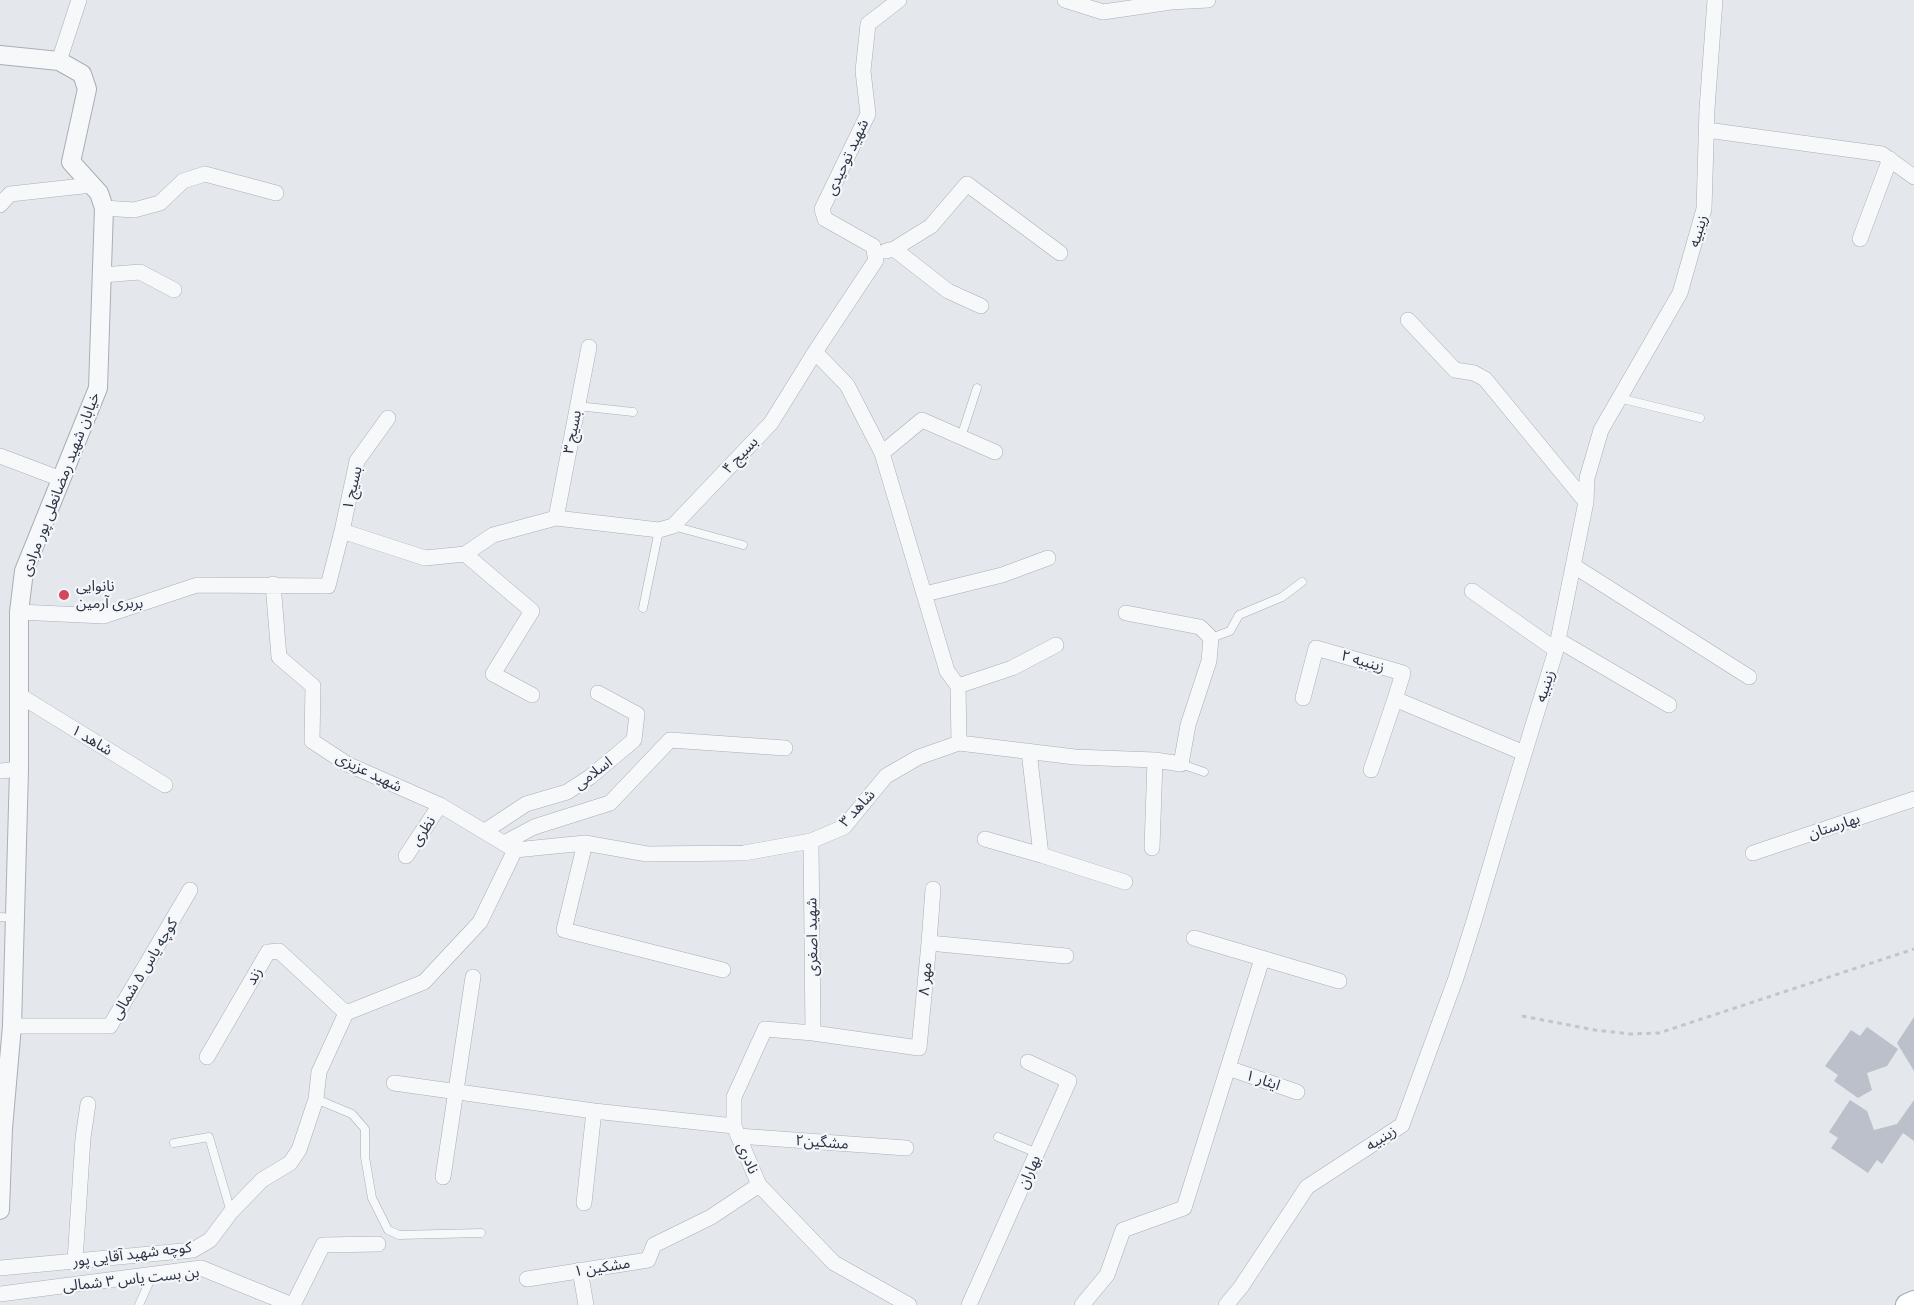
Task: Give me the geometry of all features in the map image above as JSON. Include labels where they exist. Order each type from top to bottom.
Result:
[{"type":"main road","points":[[1907,1305],[1914,1302]]},
{"type":"street","points":[[59,61],[79,0]]},
{"type":"street","name":"شهید توحیدی","points":[[874,253],[873,246],[825,219],[822,209],[868,114],[863,71],[868,24],[899,0]]},
{"type":"street","points":[[1065,0],[1104,12],[1171,1],[1208,0]]},
{"type":"street","name":"زینبیه","points":[[1226,1305],[1241,1287],[1307,1187],[1402,1125],[1460,967],[1557,645],[1586,502],[1587,478],[1601,430],[1680,293],[1704,209],[1715,0]]},
{"type":"street","name":"خیابان شهید رمضانعلی پور مرادی","points":[[0,56],[59,61],[82,74],[87,89],[71,162],[99,194],[104,208],[98,388],[24,570],[19,612],[19,769],[8,918],[12,1026],[1,1128],[0,1210]]},
{"type":"street","points":[[1707,130],[1882,154],[1914,177]]},
{"type":"street","points":[[1860,239],[1890,159]]},
{"type":"street","points":[[104,208],[134,210],[160,203],[183,181],[205,174],[276,193]]},
{"type":"street","points":[[959,743],[958,686],[947,671],[882,453],[847,385],[815,352],[876,260],[874,253],[894,249],[931,226],[967,184],[1060,253]]},
{"type":"street","points":[[0,205],[10,194],[92,185]]},
{"type":"street","points":[[894,249],[948,291],[981,306]]},
{"type":"street","points":[[102,275],[140,272],[174,290]]},
{"type":"street","points":[[1408,320],[1455,370],[1474,373],[1485,380],[1586,502]]},
{"type":"street","name":"بسیج ۳","points":[[556,518],[589,347]]},
{"type":"street","name":"بسیج ۴","points":[[666,528],[771,423],[815,352]]},
{"type":"street","name":"بسیج ۱","points":[[342,531],[357,461],[388,418]]},
{"type":"street","points":[[882,453],[922,420],[995,452]]},
{"type":"street","points":[[0,456],[61,479]]},
{"type":"street","points":[[19,612],[104,616],[197,585],[328,586],[342,531],[425,558],[465,554],[493,535],[556,518],[666,528]]},
{"type":"street","points":[[465,554],[532,611],[493,674],[532,695]]},
{"type":"street","points":[[925,594],[1002,575],[1048,558]]},
{"type":"street","points":[[1574,567],[1749,677]]},
{"type":"street","name":"شهید عزیزی","points":[[273,584],[279,657],[314,686],[312,741],[347,764],[440,805],[510,846]]},
{"type":"street","points":[[1472,591],[1557,645],[1669,705]]},
{"type":"street","points":[[1126,613],[1200,627],[1211,638],[1209,661],[1188,725],[1181,764]]},
{"type":"street","points":[[958,686],[1012,668],[1056,645]]},
{"type":"street","name":"زینبیه ۲","points":[[1303,698],[1316,648],[1403,673],[1395,699]]},
{"type":"street","name":"اسلامی","points":[[485,831],[526,804],[567,792],[590,777],[634,740],[637,714],[598,693]]},
{"type":"street","name":"شاهد ۱","points":[[19,695],[165,785]]},
{"type":"street","points":[[1371,770],[1395,699],[1524,753]]},
{"type":"street","points":[[346,1013],[424,982],[480,922],[510,846],[534,827],[610,803],[670,740],[785,748]]},
{"type":"street","name":"شاهد ۳","points":[[510,846],[585,843],[647,854],[734,854],[811,841],[844,827],[886,776],[919,757],[959,743],[1075,757],[1155,760],[1181,764]]},
{"type":"street","points":[[1029,751],[1041,855]]},
{"type":"street","points":[[1152,848],[1155,760]]},
{"type":"street","points":[[0,771],[19,769]]},
{"type":"street","name":"بهارستان","points":[[1753,853],[1914,799]]},
{"type":"street","name":"نظری","points":[[406,856],[440,805]]},
{"type":"street","points":[[985,839],[1125,882]]},
{"type":"street","name":"شهید اصغری","points":[[811,841],[813,1033]]},
{"type":"street","points":[[585,843],[564,930],[723,970]]},
{"type":"street","points":[[929,943],[933,889]]},
{"type":"street","name":"کوچه یاس ۵ شمالی","points":[[12,1026],[110,1026],[190,890]]},
{"type":"street","points":[[1194,938],[1339,981]]},
{"type":"street","name":"مهر ۸","points":[[813,1033],[919,1048],[929,943],[1066,956]]},
{"type":"street","name":"زند","points":[[207,1057],[268,952],[279,951],[346,1013]]},
{"type":"street","points":[[1082,1305],[1107,1275],[1123,1230],[1184,1208],[1262,958]]},
{"type":"street","points":[[443,1177],[473,977]]},
{"type":"street","name":"کوچه شهید آقایی پور","points":[[0,1268],[193,1250],[210,1239],[231,1212],[262,1180],[290,1163],[299,1150],[316,1099],[319,1072],[346,1013]]},
{"type":"street","name":"نادری","points":[[813,1033],[765,1029],[734,1096],[736,1131],[759,1185],[834,1263],[909,1305]]},
{"type":"street","name":"بهاران","points":[[969,1305],[1069,1081],[1028,1062]]},
{"type":"street","name":"ایثار ۱","points":[[1228,1068],[1297,1092]]},
{"type":"street","name":"مشگین۲","points":[[394,1083],[736,1131],[906,1148]]},
{"type":"street","points":[[75,1261],[83,1138],[88,1104]]},
{"type":"street","points":[[584,1203],[594,1111]]},
{"type":"street","name":"مشکین ۱","points":[[527,1279],[648,1260],[654,1245],[711,1217],[759,1185]]},
{"type":"street","points":[[292,1305],[323,1245],[378,1244]]},
{"type":"street","name":"بن بست یاس ۳ شمالی","points":[[0,1294],[201,1268],[292,1305]]},
{"type":"street","points":[[579,1270],[586,1305]]},
{"type":"lane","points":[[961,436],[977,388]]},
{"type":"lane","points":[[1619,398],[1700,418]]},
{"type":"lane","points":[[577,406],[633,412]]},
{"type":"lane","points":[[643,608],[666,528],[743,545]]},
{"type":"lane","points":[[1211,638],[1230,631],[1239,615],[1281,597],[1302,582]]},
{"type":"lane","points":[[1181,764],[1204,772]]},
{"type":"lane","points":[[316,1099],[352,1114],[365,1129],[365,1157],[372,1198],[388,1230],[399,1235],[481,1233]]},
{"type":"lane","points":[[174,1143],[208,1137],[231,1212]]},
{"type":"lane","points":[[998,1137],[1037,1154]]},
{"type":"lane","points":[[139,1305],[153,1274]]},
{"type":"path","points":[[1522,1016],[1595,1030],[1630,1034],[1659,1033],[1914,949]]},
{"type":"building","points":[[1914,1017],[1914,1071],[1897,1043]]},
{"type":"building","points":[[1867,1027],[1898,1049],[1887,1066],[1867,1073],[1872,1090],[1858,1098],[1834,1081],[1838,1075],[1825,1066],[1851,1030],[1860,1036]]},
{"type":"building","points":[[1850,1100],[1867,1111],[1874,1130],[1897,1124],[1914,1100],[1914,1141],[1903,1133],[1882,1164],[1877,1160],[1868,1173],[1831,1148],[1838,1138],[1829,1132]]},
{"type":"place","name":"نانوایی بربری آرمین","points":[[64,595]]}]
